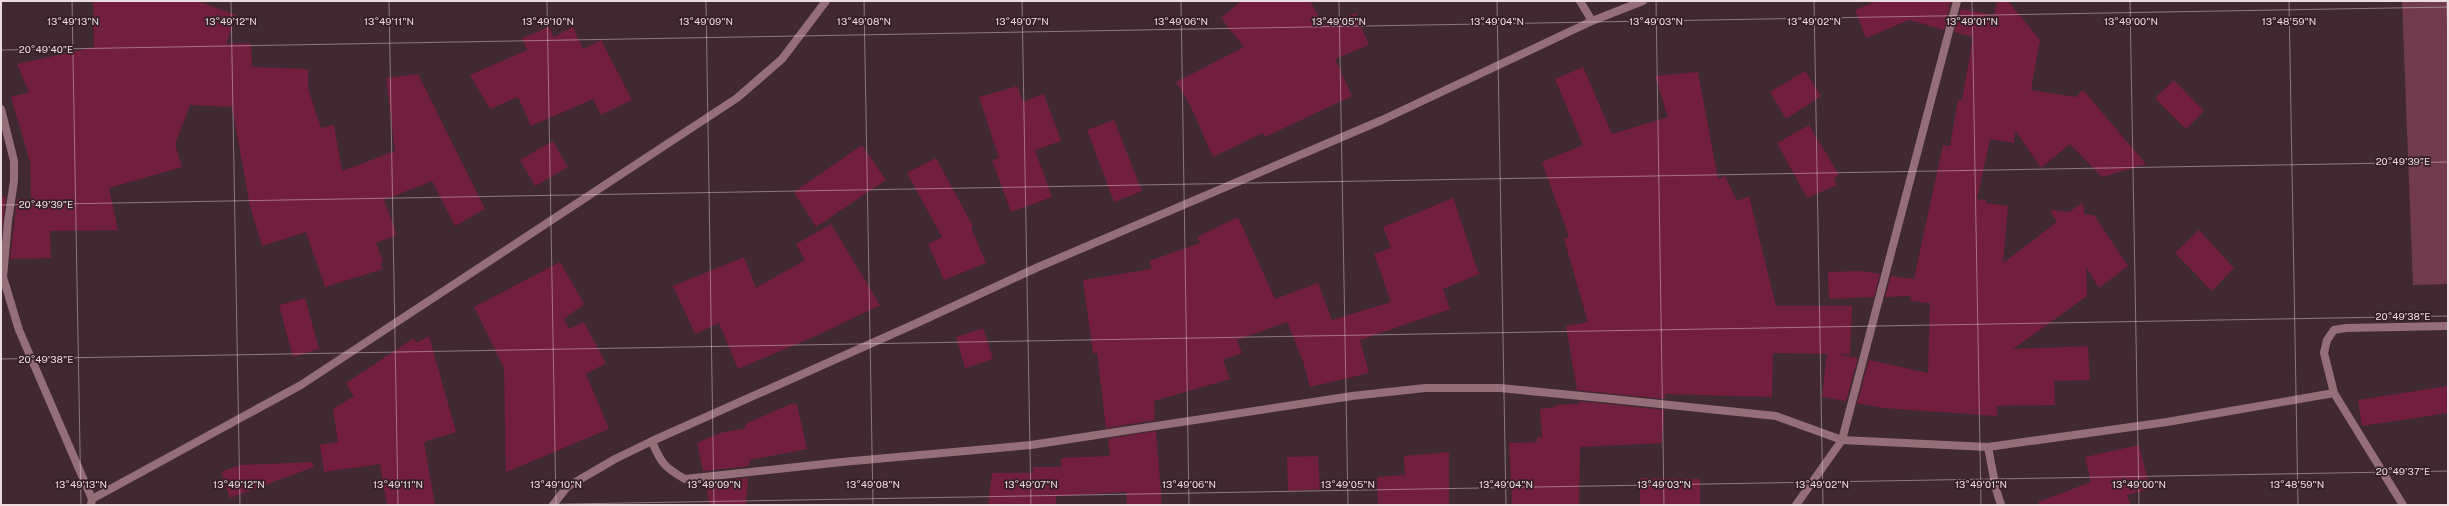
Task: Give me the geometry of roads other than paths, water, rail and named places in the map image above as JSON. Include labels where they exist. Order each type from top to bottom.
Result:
[{"type":"street","points":[[1,109],[14,161],[14,181],[8,220],[3,277],[19,330],[92,502],[301,385],[737,98],[782,59],[826,1]]},
{"type":"street","points":[[1580,1],[1592,21]]},
{"type":"street","points":[[553,505],[567,487],[615,459],[652,441],[917,323],[1036,268],[1382,120],[1592,21],[1643,1]]},
{"type":"street","points":[[1796,505],[1842,440],[1957,1]]},
{"type":"street","points":[[2403,505],[2334,393],[2324,353],[2327,340],[2334,330],[2346,328],[2448,326]]},
{"type":"street","points":[[652,441],[659,458],[668,470],[685,479],[842,462],[1031,445],[1352,396],[1425,388],[1485,388],[1776,416],[1842,440],[1988,447],[2167,422],[2334,393]]},
{"type":"street","points":[[1988,447],[1996,489],[2001,505]]}]
